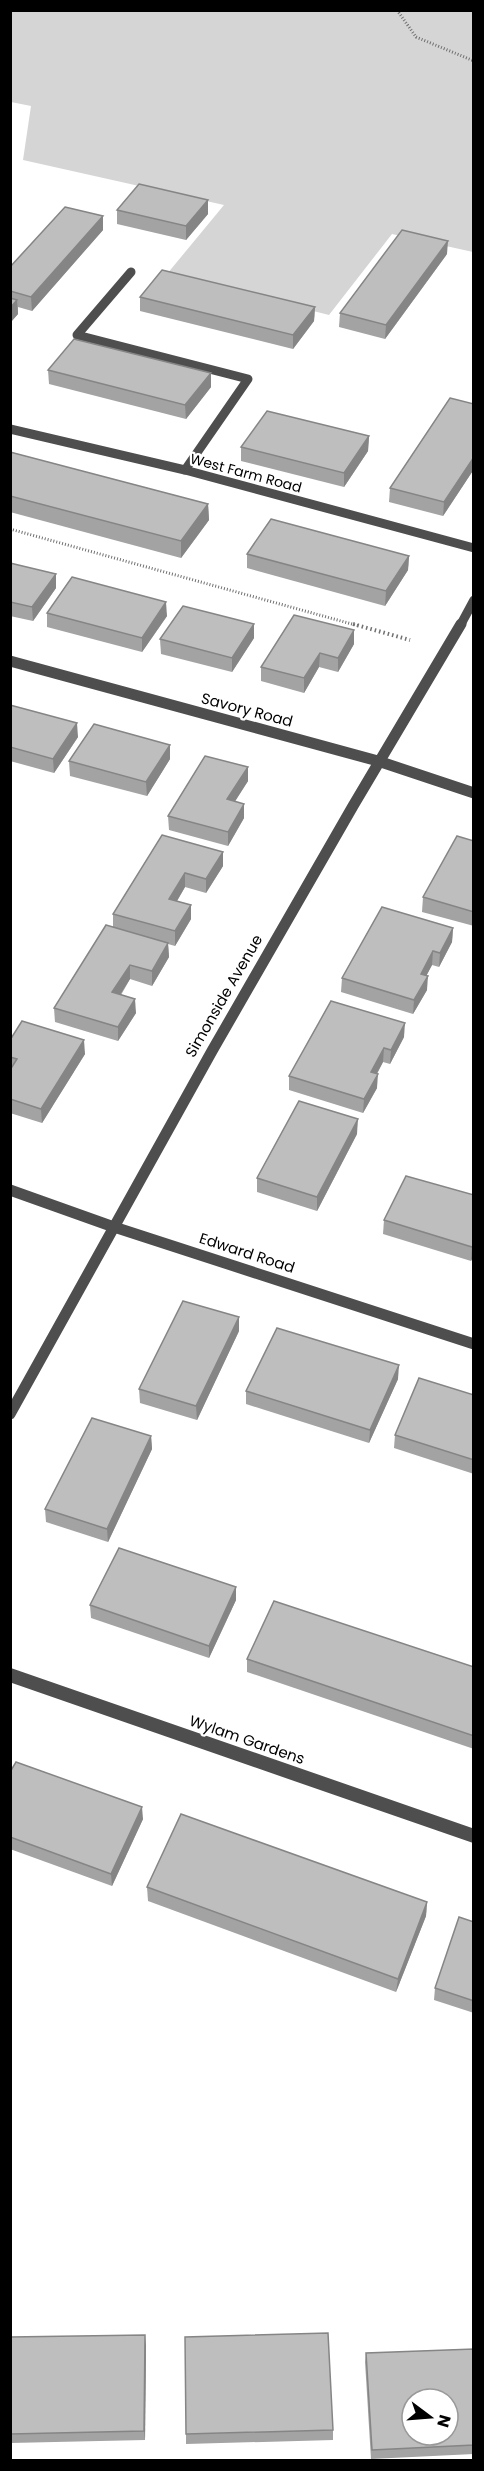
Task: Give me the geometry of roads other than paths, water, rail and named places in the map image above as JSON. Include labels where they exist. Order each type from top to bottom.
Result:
[{"type":"street","points":[[131,272],[76,335],[248,379],[185,470]]},
{"type":"street","name":"West Farm Road","points":[[10,429],[185,470],[474,548]]},
{"type":"street","name":"Simonside Avenue","points":[[10,1414],[111,1226],[378,761],[448,650],[474,600]]},
{"type":"street","name":"Savory Road","points":[[10,661],[378,761],[474,793]]},
{"type":"street","name":"Edward Road","points":[[10,1190],[111,1226],[474,1344]]},
{"type":"street","name":"Wylam Gardens","points":[[10,1675],[474,1836]]}]
